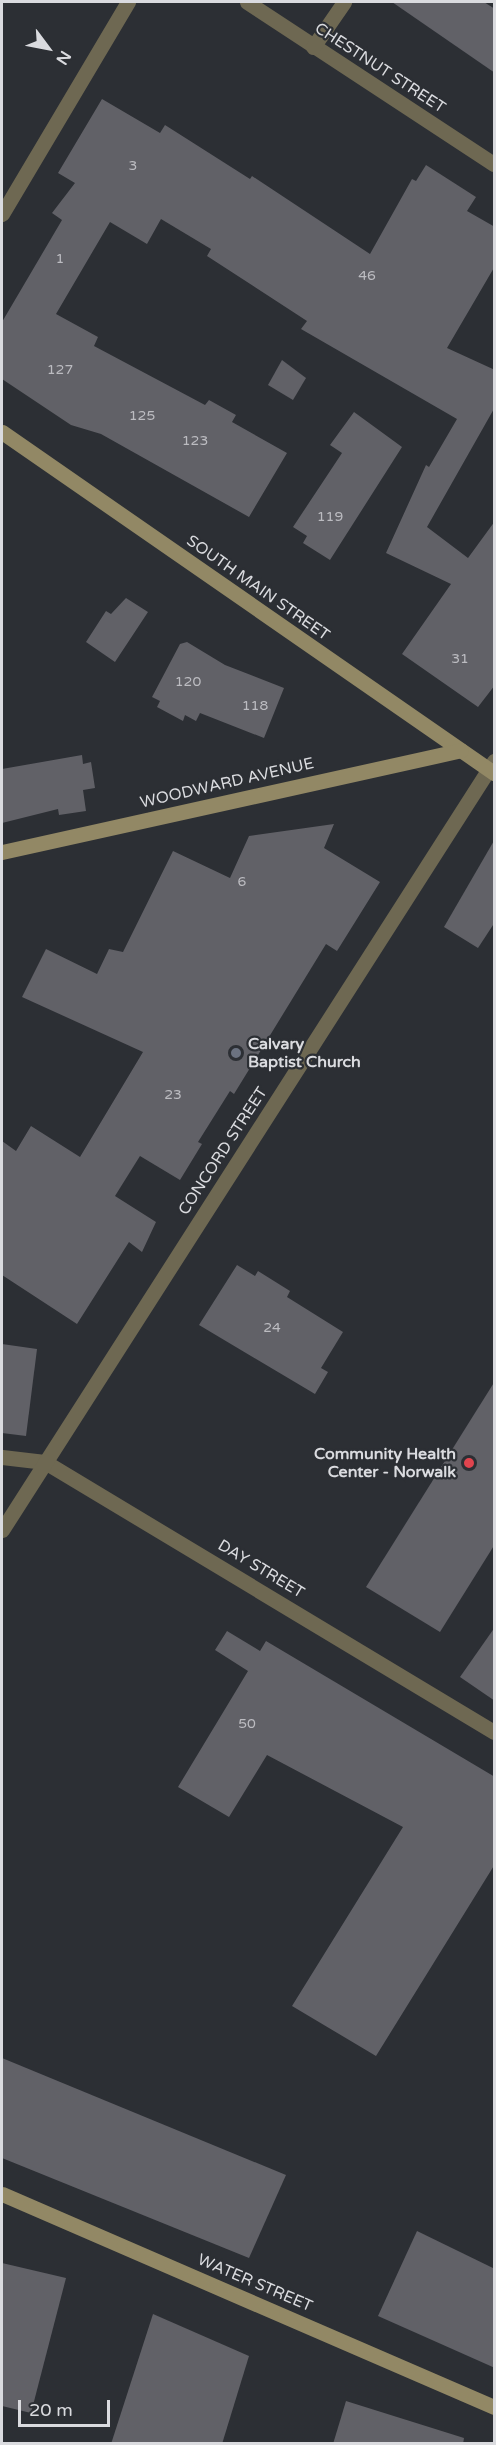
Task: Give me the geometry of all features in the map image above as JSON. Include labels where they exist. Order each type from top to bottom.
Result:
[{"type":"main road","name":"SOUTH MAIN STREET","points":[[2,432],[461,750],[493,767]]},
{"type":"main road","name":"WOODWARD AVENUE","points":[[2,852],[461,750]]},
{"type":"main road","name":"WATER STREET","points":[[2,2194],[495,2407]]},
{"type":"street","points":[[2,214],[128,2]]},
{"type":"street","name":"CHESTNUT STREET","points":[[247,2],[495,164]]},
{"type":"street","points":[[313,47],[344,2]]},
{"type":"street","name":"CONCORD STREET","points":[[2,1530],[493,767]]},
{"type":"street","name":"DAY STREET","points":[[2,1457],[45,1462],[495,1732]]},
{"type":"building","points":[[392,2],[484,2],[495,9],[495,73]]},
{"type":"building","points":[[102,99],[160,133],[165,125],[250,179],[252,176],[370,254],[412,179],[416,181],[426,165],[476,197],[467,211],[495,227],[495,266],[447,348],[495,370],[495,407],[427,527],[468,558],[495,521],[495,685],[478,707],[402,654],[451,584],[386,553],[426,465],[429,467],[457,419],[301,329],[307,321],[207,256],[211,249],[161,219],[147,244],[110,222],[56,314],[98,337],[94,346],[205,405],[209,400],[236,415],[232,422],[287,453],[249,517],[101,434],[71,425],[2,379],[2,322],[62,220],[52,213],[75,183],[58,173]]},
{"type":"building","points":[[282,360],[306,378],[293,400],[268,385]]},
{"type":"building","points":[[354,412],[402,447],[330,560],[303,543],[307,536],[293,527],[342,453],[330,445]]},
{"type":"building","points":[[126,598],[148,612],[115,662],[86,642],[106,611],[111,614]]},
{"type":"building","points":[[187,642],[225,665],[284,688],[264,738],[200,713],[196,721],[185,715],[183,721],[157,707],[160,701],[152,697],[180,644]]},
{"type":"building","points":[[82,755],[83,764],[91,762],[95,788],[83,790],[86,811],[59,815],[58,809],[2,823],[2,769]]},
{"type":"building","points":[[334,824],[324,848],[380,882],[337,951],[326,944],[234,1094],[230,1091],[198,1142],[202,1144],[180,1180],[140,1156],[115,1196],[156,1222],[142,1252],[129,1242],[77,1324],[2,1275],[2,1141],[16,1151],[31,1126],[80,1157],[143,1052],[22,997],[46,949],[97,974],[109,949],[123,952],[173,851],[230,878],[249,836]]},
{"type":"building","points":[[495,839],[495,922],[478,948],[444,927]]},
{"type":"building","points":[[237,1265],[255,1276],[258,1271],[290,1291],[287,1297],[343,1332],[321,1368],[328,1372],[315,1394],[199,1325]]},
{"type":"building","points":[[2,1344],[37,1349],[26,1436],[2,1433]]},
{"type":"building","name":"Community Health Center - Norwalk","points":[[495,1381],[495,1544],[440,1632],[366,1587]]},
{"type":"building","points":[[495,1627],[495,1701],[460,1677]]},
{"type":"building","points":[[227,1631],[260,1651],[266,1641],[495,1777],[495,1864],[376,2056],[292,2006],[403,1827],[267,1755],[229,1817],[178,1787],[248,1671],[215,1650]]},
{"type":"building","points":[[2,2058],[286,2175],[249,2258],[2,2158]]},
{"type":"building","points":[[417,2231],[495,2269],[495,2368],[378,2316]]},
{"type":"building","points":[[2,2263],[66,2278],[31,2413],[2,2406]]},
{"type":"building","points":[[153,2314],[249,2356],[222,2444],[111,2444]]},
{"type":"building","points":[[346,2401],[464,2438],[463,2444],[333,2444]]},
{"type":"place","name":"Calvary Baptist Church","points":[[236,1053]]},
{"type":"place","name":"Community Health Center - Norwalk","points":[[469,1463]]}]
